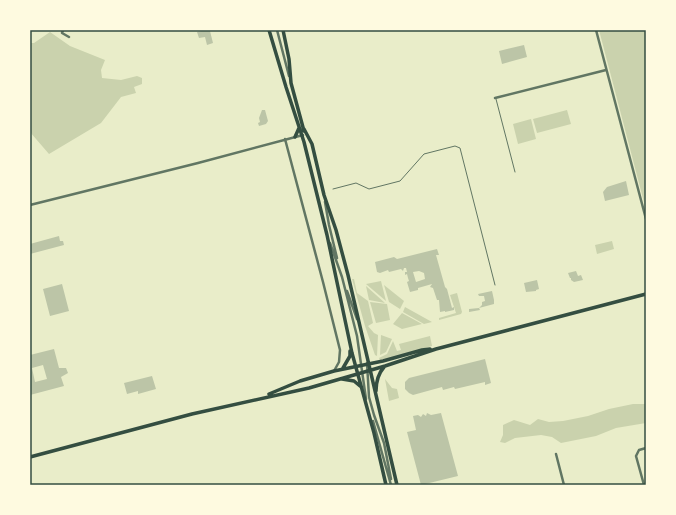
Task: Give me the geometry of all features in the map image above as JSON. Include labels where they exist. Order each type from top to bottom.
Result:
[{"type":"main road","points":[[269,30],[299,126],[312,144],[324,195],[340,244],[397,485]]},
{"type":"main road","points":[[283,30],[289,59],[291,82],[304,142],[328,234],[350,346],[355,366],[359,373],[386,485]]},
{"type":"main road","points":[[295,137],[299,126]]},
{"type":"main road","points":[[30,457],[185,416],[309,388],[385,366],[436,349],[646,294]]},
{"type":"main road","points":[[343,368],[350,356],[350,346]]},
{"type":"main road","points":[[260,398],[300,381],[343,368],[383,361],[422,350],[436,349]]},
{"type":"main road","points":[[376,398],[378,378],[380,372],[385,366]]},
{"type":"main road","points":[[341,379],[354,381],[362,388]]},
{"type":"street","points":[[63,30],[62,33],[68,37]]},
{"type":"street","points":[[276,30],[291,82]]},
{"type":"street","points":[[596,30],[646,219]]},
{"type":"street","points":[[496,98],[606,70]]},
{"type":"street","points":[[30,205],[191,165],[295,137],[303,133]]},
{"type":"street","points":[[285,139],[340,350],[339,362],[334,371]]},
{"type":"street","points":[[324,195],[329,225],[357,336],[361,365],[359,373],[391,485]]},
{"type":"street","points":[[328,234],[362,334]]},
{"type":"street","points":[[369,370],[369,396],[384,443],[391,485]]},
{"type":"street","points":[[644,485],[636,456],[639,450],[646,448]]},
{"type":"street","points":[[556,454],[564,485]]},
{"type":"lane","points":[[496,98],[515,172]]},
{"type":"lane","points":[[333,189],[356,183],[369,189],[400,181],[424,154],[458,146],[462,150],[495,285]]},
{"type":"green space","points":[[599,30],[646,30],[646,210]]},
{"type":"green space","points":[[50,32],[70,46],[105,60],[101,70],[102,78],[121,80],[137,76],[142,78],[142,84],[134,87],[136,93],[121,97],[101,123],[49,154],[30,132],[30,43],[34,43]]},
{"type":"green space","points":[[567,110],[571,124],[537,133],[533,119]]},
{"type":"green space","points":[[531,119],[536,139],[518,144],[513,124]]},
{"type":"green space","points":[[612,241],[614,249],[597,254],[595,245]]},
{"type":"green space","points":[[352,279],[354,279],[357,293],[368,301],[373,323],[368,326],[378,335],[377,356],[375,355],[365,326]]},
{"type":"green space","points":[[381,281],[386,301],[366,284]]},
{"type":"green space","points":[[384,285],[404,301],[400,309],[389,302]]},
{"type":"green space","points":[[366,286],[385,303],[369,300]]},
{"type":"green space","points":[[457,293],[462,312],[461,314],[439,320],[439,318],[456,313],[450,295]]},
{"type":"green space","points":[[370,302],[387,304],[390,320],[376,323]]},
{"type":"green space","points":[[405,307],[432,322],[424,324],[403,312]]},
{"type":"green space","points":[[402,313],[422,324],[402,329],[393,324]]},
{"type":"green space","points":[[381,335],[392,339],[386,352],[380,355]]},
{"type":"green space","points":[[430,336],[432,346],[386,359],[380,360],[379,358],[387,354],[393,341],[397,351],[401,350],[399,344]]},
{"type":"green space","points":[[385,379],[392,388],[397,389],[399,398],[389,401]]},
{"type":"green space","points":[[633,404],[646,404],[646,423],[616,428],[596,436],[561,443],[552,437],[541,435],[515,438],[505,443],[500,442],[503,435],[503,425],[514,420],[530,425],[538,419],[549,422],[563,421]]},
{"type":"building","points":[[206,30],[210,31],[213,43],[207,45],[205,37],[199,38],[197,32]]},
{"type":"building","points":[[524,45],[527,57],[502,64],[499,51]]},
{"type":"building","points":[[262,110],[265,110],[268,121],[266,124],[259,126],[258,123],[260,122],[259,118]]},
{"type":"building","points":[[626,181],[629,195],[605,201],[603,192],[607,187]]},
{"type":"building","points":[[59,236],[60,241],[63,241],[64,245],[30,254],[30,244]]},
{"type":"building","points":[[437,249],[439,255],[436,255],[445,287],[454,310],[440,312],[439,300],[437,300],[433,288],[430,287],[432,284],[410,292],[407,282],[409,281],[407,274],[405,275],[405,272],[407,272],[406,268],[404,268],[403,271],[401,269],[389,272],[388,270],[380,273],[377,272],[375,262],[394,257],[397,259]],"holes":[[[419,271],[424,273],[425,279],[416,282],[413,272]]]},
{"type":"building","points":[[576,271],[578,276],[581,275],[583,280],[574,282],[571,280],[568,273]]},
{"type":"building","points":[[537,280],[539,289],[536,291],[526,292],[524,283]]},
{"type":"building","points":[[62,284],[69,311],[50,316],[43,289]]},
{"type":"building","points":[[492,291],[494,304],[479,308],[482,305],[482,302],[485,301],[484,296],[479,296],[478,294]]},
{"type":"building","points":[[479,308],[480,310],[469,312],[469,309]]},
{"type":"building","points":[[54,349],[59,368],[66,368],[68,373],[61,377],[64,386],[30,395],[30,355]],"holes":[[[43,365],[47,379],[35,382],[32,368]]]},
{"type":"building","points":[[485,359],[491,383],[485,385],[485,382],[455,389],[454,387],[443,390],[442,387],[413,395],[405,389],[405,382],[409,378]]},
{"type":"building","points":[[152,376],[156,389],[138,394],[138,391],[127,394],[124,383]]},
{"type":"building","points":[[427,413],[431,415],[441,413],[458,476],[421,485],[407,432],[416,430],[413,416],[418,415],[421,417],[423,414],[426,416]]}]
